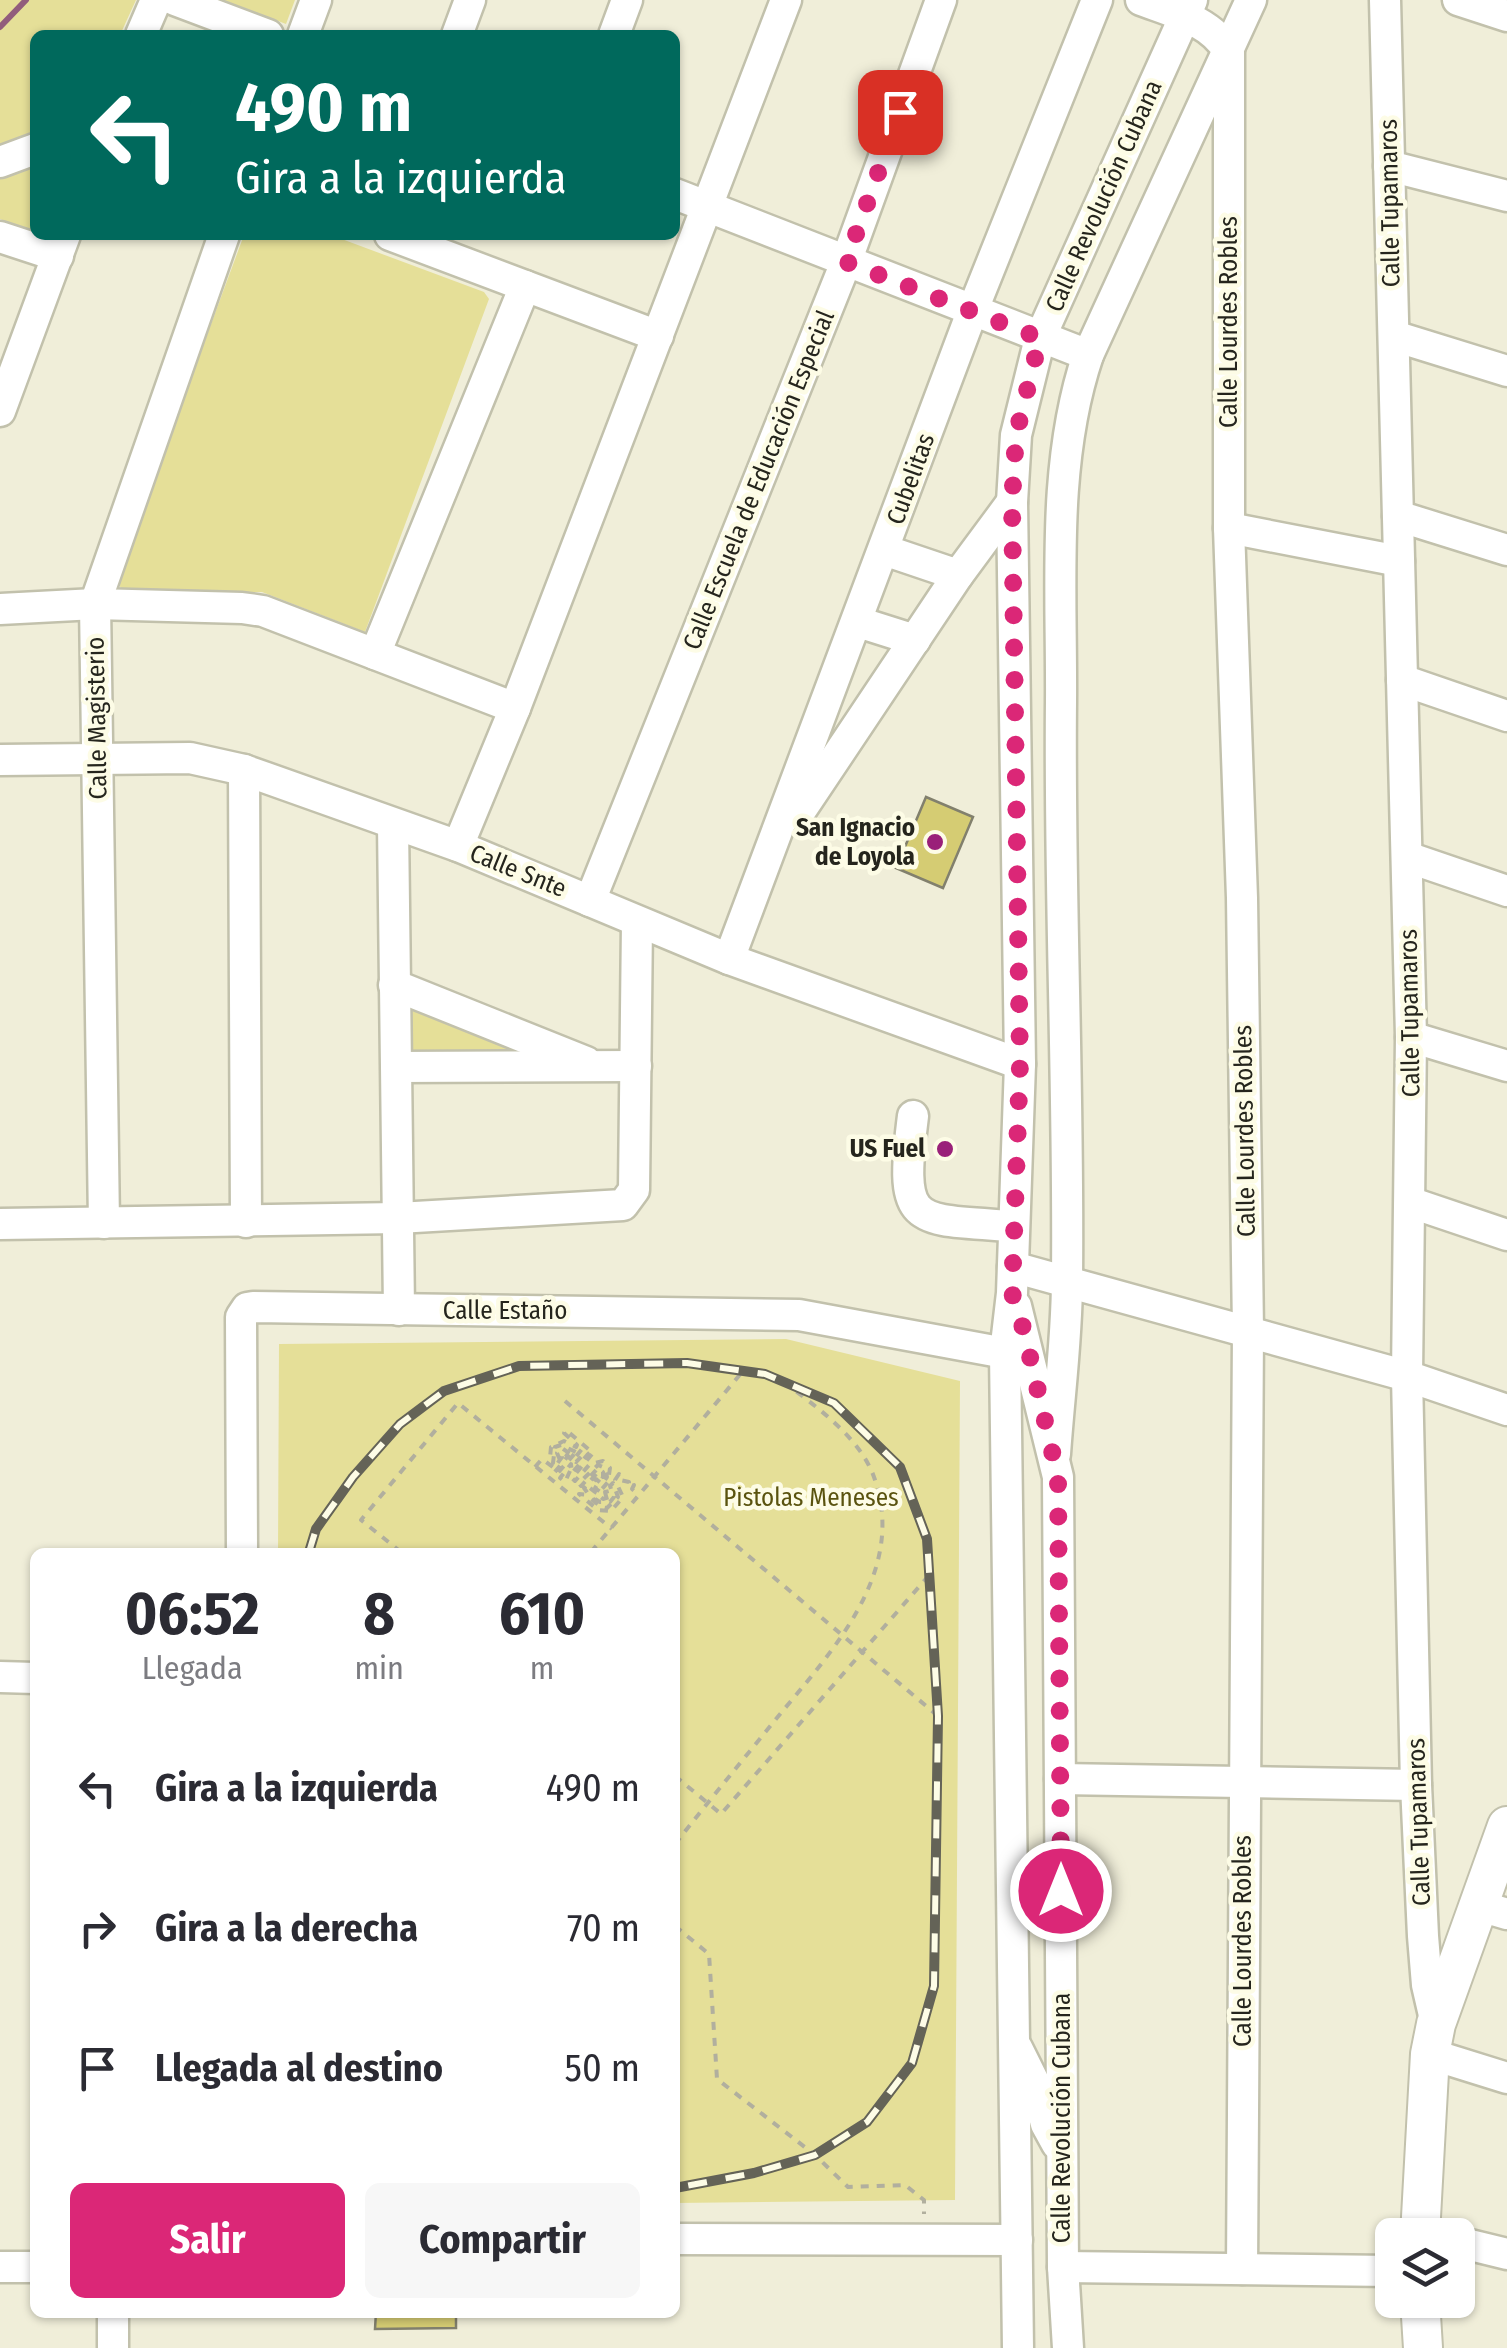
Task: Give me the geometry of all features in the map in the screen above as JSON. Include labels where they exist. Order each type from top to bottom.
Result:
[{"type":"main road","points":[[1424,2218],[1433,2039],[1494,1910],[1507,1826]]},
{"type":"main road","points":[[1421,2318],[1423,2348]]},
{"type":"street","points":[[143,30],[156,0]]},
{"type":"street","points":[[175,0],[255,30]]},
{"type":"street","points":[[305,30],[316,0]]},
{"type":"street","points":[[459,30],[470,0]]},
{"type":"street","points":[[616,30],[627,0]]},
{"type":"street","points":[[458,846],[786,0]]},
{"type":"street","name":"Calle Escuela de Educación Especial","points":[[590,901],[846,262],[941,0]]},
{"type":"street","name":"Cubelitas","points":[[729,959],[772,854],[972,312],[1097,0]]},
{"type":"street","points":[[1141,0],[1188,8],[1229,52]]},
{"type":"street","points":[[1055,1454],[1067,1283],[1060,794],[1062,530],[1068,430],[1088,355],[1251,0]]},
{"type":"street","name":"Calle Tupamaros","points":[[1385,0],[1411,1037],[1407,1376],[1416,1786],[1423,1936],[1433,2039]]},
{"type":"street","points":[[1458,0],[1507,16]]},
{"type":"street","name":"Calle Revolución Cubana","points":[[1018,2348],[1005,1353],[1012,1280],[1020,1064],[1012,502],[1016,435],[1040,338],[1188,8]]},
{"type":"street","name":"Calle Lourdes Robles","points":[[1229,52],[1229,528],[1242,898],[1248,1331],[1242,2269]]},
{"type":"street","points":[[0,162],[30,151]]},
{"type":"street","points":[[1389,166],[1507,196]]},
{"type":"street","points":[[680,196],[1088,355]]},
{"type":"street","points":[[0,236],[62,245],[0,411]]},
{"type":"street","name":"Calle Magisterio","points":[[104,1223],[95,604],[222,240]]},
{"type":"street","points":[[403,240],[658,336]]},
{"type":"street","points":[[375,654],[524,286]]},
{"type":"street","points":[[1394,336],[1507,372]]},
{"type":"street","points":[[772,854],[958,575],[1012,502]]},
{"type":"street","points":[[1398,516],[1507,550]]},
{"type":"street","points":[[1229,528],[1398,560]]},
{"type":"street","points":[[884,550],[958,575]]},
{"type":"street","points":[[0,609],[95,604],[242,608],[281,617],[514,708]]},
{"type":"street","points":[[858,622],[915,640]]},
{"type":"street","points":[[1402,680],[1507,716]]},
{"type":"street","name":"Calle Snte","points":[[0,760],[190,758],[244,770],[458,846],[729,959],[1020,1064]]},
{"type":"street","points":[[244,770],[246,1222]]},
{"type":"street","points":[[393,824],[398,1310]]},
{"type":"street","points":[[1406,858],[1507,891]]},
{"type":"street","points":[[0,1224],[398,1218],[617,1207],[631,1198],[634,1190],[637,922]]},
{"type":"street","points":[[394,985],[595,1066]]},
{"type":"street","points":[[1411,1037],[1507,1066]]},
{"type":"street","points":[[397,1067],[636,1066]]},
{"type":"street","points":[[912,1116],[907,1185],[922,1214],[934,1220],[1013,1226]]},
{"type":"street","points":[[1412,1203],[1507,1234]]},
{"type":"street","points":[[1012,1280],[1067,1283],[1407,1376],[1507,1410]]},
{"type":"street","name":"Calle Revolución Cubana","points":[[1012,1280],[1058,1477],[1063,2268],[1068,2348]]},
{"type":"street","name":"Calle Estaño","points":[[242,1548],[244,1312],[254,1306],[799,1315],[1005,1353]]},
{"type":"street","points":[[0,1677],[30,1678]]},
{"type":"street","points":[[1060,1779],[1416,1786]]},
{"type":"street","points":[[1433,2039],[1507,2078]]},
{"type":"street","points":[[1013,2042],[1036,2086],[1046,2124],[1063,2152]]},
{"type":"street","points":[[680,2239],[1016,2240]]},
{"type":"street","points":[[1475,2246],[1507,2254]]},
{"type":"street","points":[[0,2266],[30,2267]]},
{"type":"street","points":[[1063,2268],[1375,2271]]},
{"type":"street","points":[[113,2318],[113,2348]]},
{"type":"path","points":[[595,1548],[743,1371]]},
{"type":"path","points":[[680,1838],[844,1637],[868,1592],[880,1552],[883,1517],[873,1474],[850,1440],[786,1383]]},
{"type":"path","points":[[565,1401],[938,1716]]},
{"type":"path","points":[[396,1548],[361,1520],[458,1404],[612,1529]]},
{"type":"path","points":[[574,1454],[561,1444],[555,1447],[553,1462],[550,1458],[552,1447],[558,1442],[578,1445],[564,1433],[566,1430],[593,1452],[572,1478],[575,1481],[590,1464],[603,1461],[610,1475],[608,1482],[602,1489],[597,1485],[594,1488],[606,1496],[606,1490],[610,1490],[607,1499],[598,1495],[596,1498],[606,1504],[614,1497],[610,1486],[616,1486],[618,1496],[610,1506],[601,1507],[590,1498],[594,1492],[590,1488],[596,1480],[602,1484],[607,1478],[602,1466],[593,1466],[578,1484],[582,1486],[596,1469],[601,1469],[603,1478],[598,1472],[584,1488],[588,1495],[579,1494],[598,1510],[610,1511],[620,1503],[622,1491],[615,1480],[619,1474],[620,1480],[634,1486],[632,1489],[639,1495]]},
{"type":"path","points":[[560,1460],[557,1452],[562,1448],[574,1454]]},
{"type":"path","points":[[536,1467],[542,1459],[554,1468],[562,1452],[568,1456],[554,1473],[556,1476],[582,1449],[573,1460],[588,1454],[570,1471]]},
{"type":"path","points":[[680,1780],[722,1814],[931,1573]]},
{"type":"path","points":[[680,1930],[709,1954],[717,2080],[815,2155],[848,2187],[905,2185],[924,2200],[924,2238]]},
{"type":"green space","points":[[0,0],[136,0],[122,30],[30,30],[30,136],[0,146]]},
{"type":"green space","points":[[223,0],[295,0],[286,24]]},
{"type":"green space","points":[[30,164],[30,233],[0,219],[0,177]]},
{"type":"green space","points":[[242,240],[344,240],[484,292],[489,299],[365,632],[262,592],[124,592],[116,581]]},
{"type":"green space","points":[[410,1007],[545,1054],[410,1052]]},
{"type":"green space","name":"Pistolas Meneses","points":[[786,1339],[960,1381],[955,2200],[680,2203],[680,1548],[278,1548],[279,1344]]},
{"type":"building","name":"San Ignacio de Loyola","points":[[926,797],[973,817],[943,888],[896,868]]},
{"type":"building","points":[[376,2318],[456,2318],[456,2328],[375,2329]]},
{"type":"waterway","points":[[0,27],[26,0]]},
{"type":"railway","points":[[310,1548],[316,1529],[353,1477],[400,1424],[444,1391],[519,1366],[687,1363],[765,1374],[834,1403],[900,1467],[927,1539],[938,1716],[934,1986],[912,2063],[867,2122],[815,2155],[754,2173],[680,2187]]},
{"type":"place","name":"San Ignacio de Loyola","points":[[935,842]]},
{"type":"place","name":"US Fuel","points":[[945,1149]]},
{"type":"route","points":[[900,112],[846,262],[1040,338],[1016,435],[1012,502],[1020,1064],[1012,1293],[1058,1477],[1061,1891]]}]
